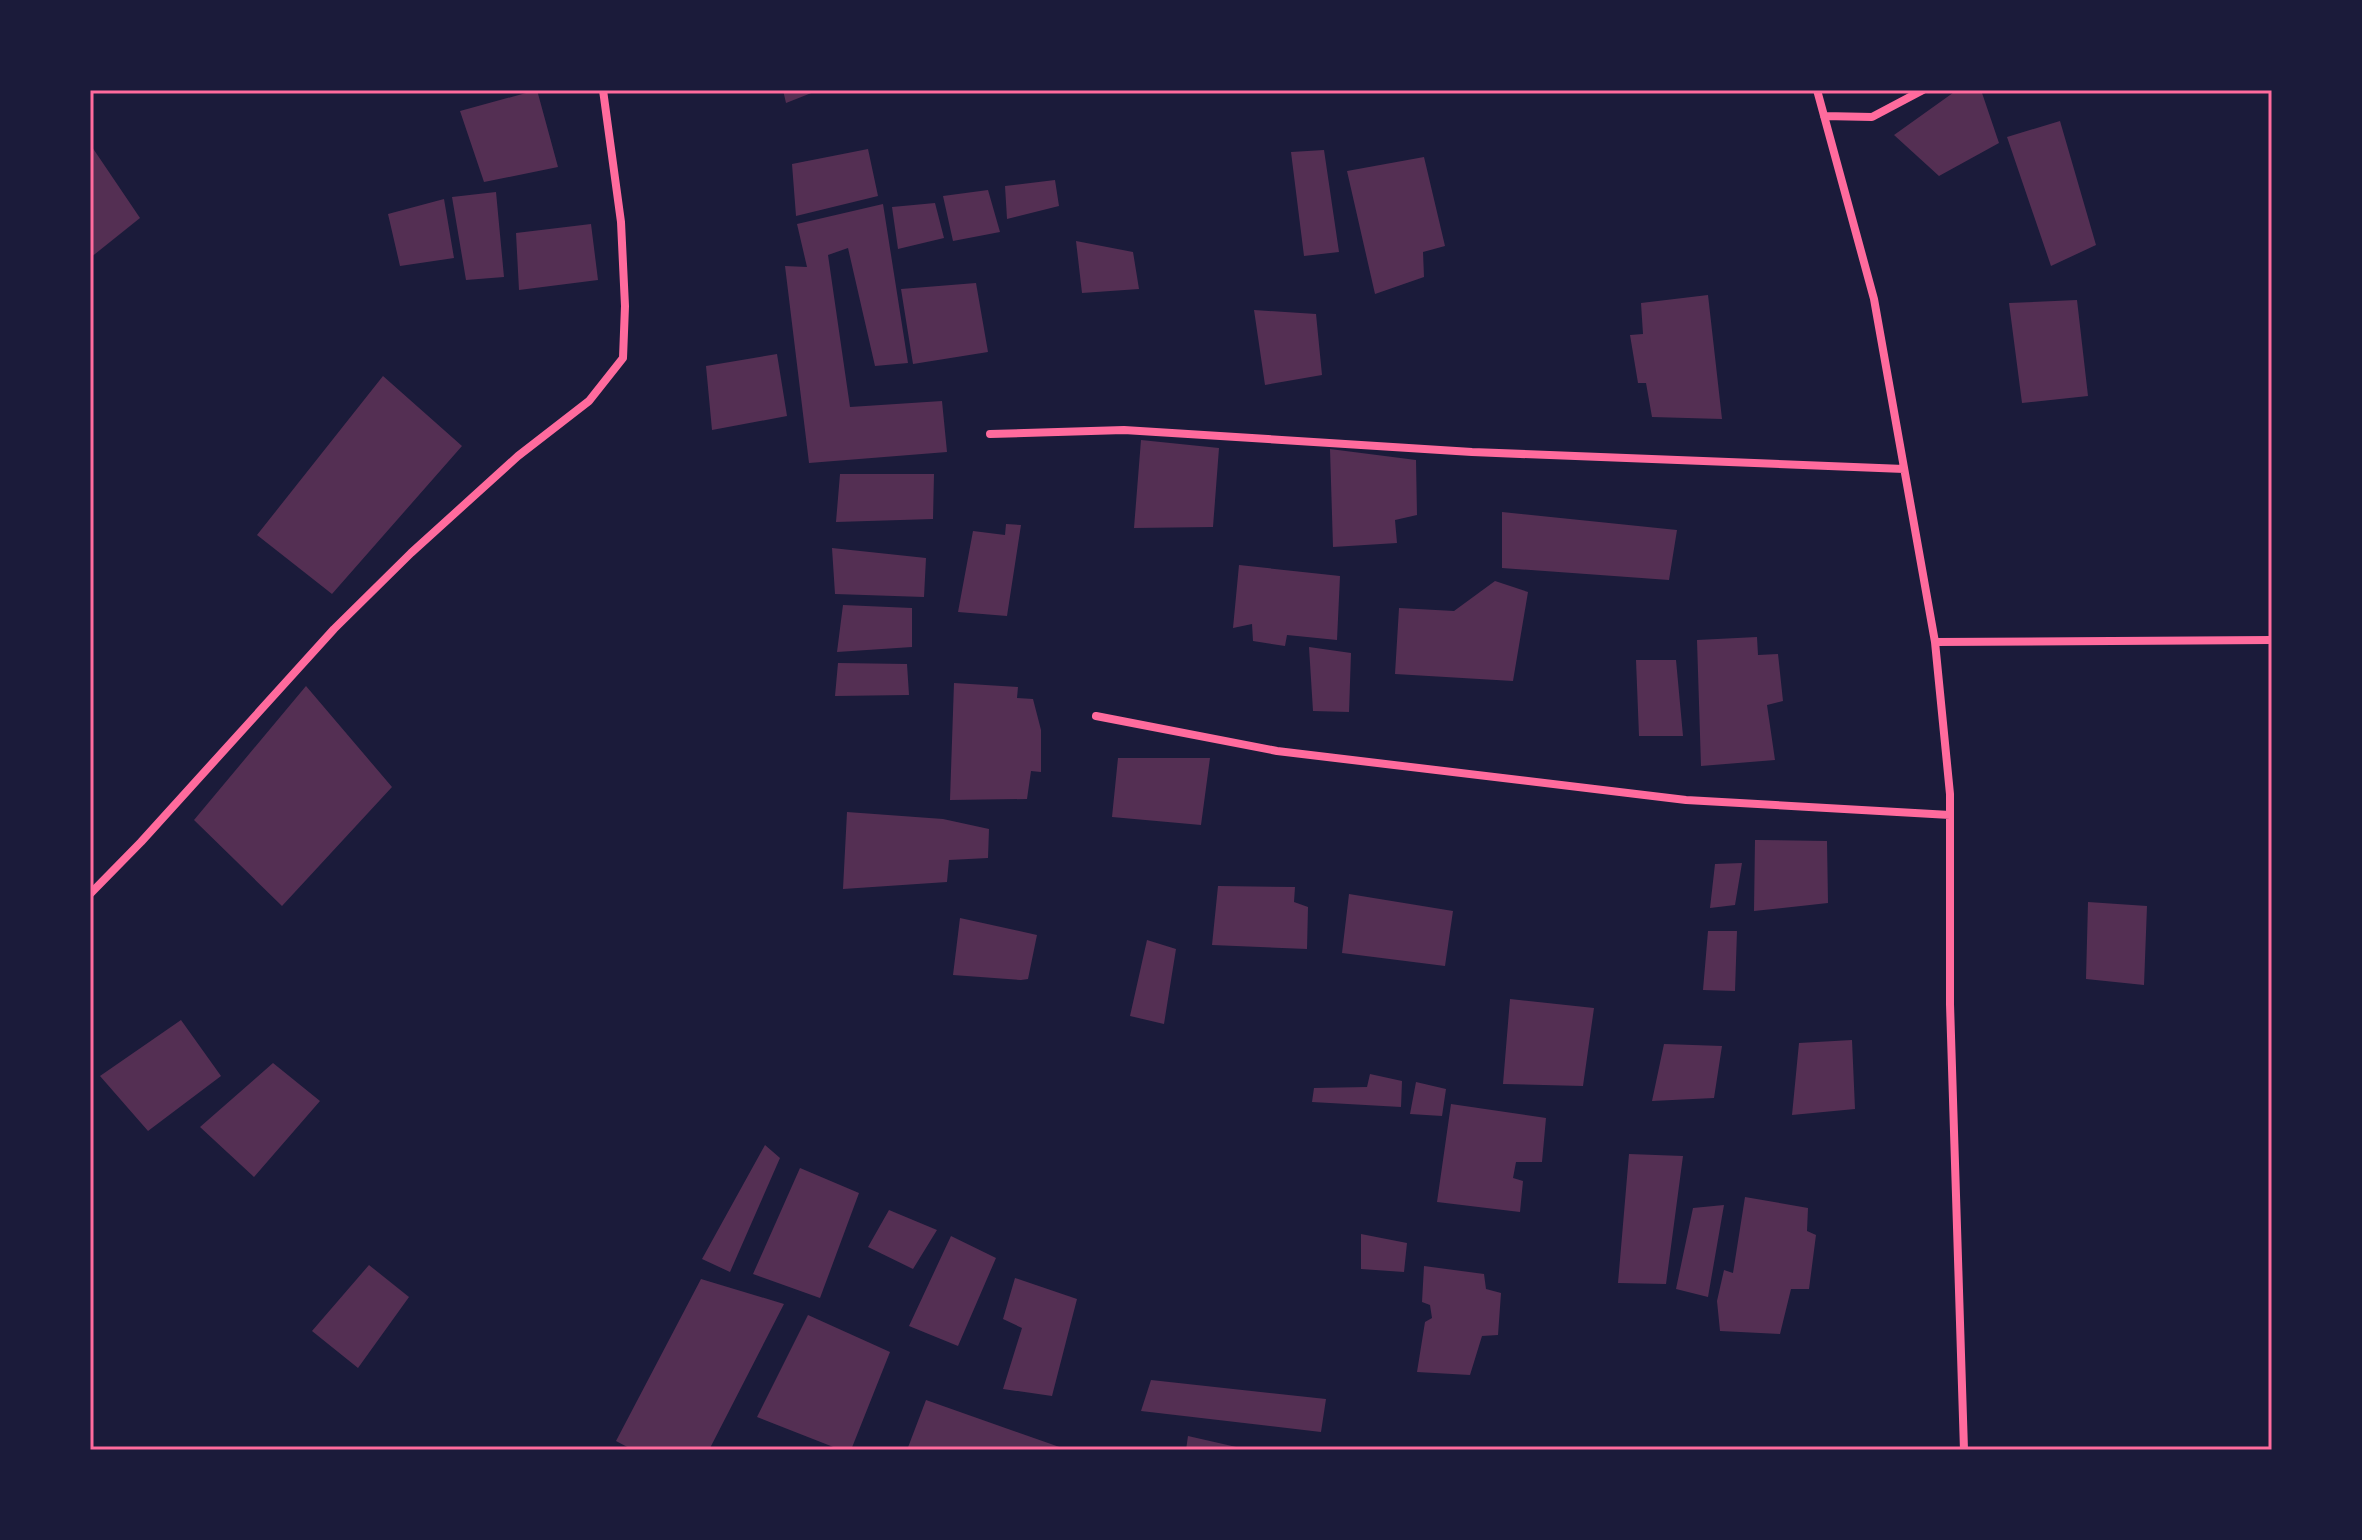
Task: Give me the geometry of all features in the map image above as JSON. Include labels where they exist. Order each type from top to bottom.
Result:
[{"type":"street","points":[[90,894],[334,629],[411,553],[518,456],[589,401],[623,358],[625,306],[621,222],[603,90]]},
{"type":"street","points":[[1817,90],[1874,299],[1935,642],[1950,815],[1950,1004],[1964,1450]]},
{"type":"street","points":[[1824,116],[1872,117],[1923,90]]},
{"type":"street","points":[[990,434],[1124,430],[1472,452],[1904,469]]},
{"type":"street","points":[[1935,642],[2272,640]]},
{"type":"street","points":[[1096,716],[1277,751],[1670,798],[1950,815]]},
{"type":"building","points":[[537,90],[558,167],[484,182],[460,111]]},
{"type":"building","points":[[783,90],[819,90],[786,103]]},
{"type":"building","points":[[1957,90],[1981,90],[1999,143],[1939,176],[1894,135]]},
{"type":"building","points":[[2060,121],[2096,245],[2051,266],[2007,137]]},
{"type":"building","points":[[90,144],[140,218],[90,258]]},
{"type":"building","points":[[868,149],[878,196],[796,216],[792,164]]},
{"type":"building","points":[[1324,150],[1339,252],[1304,256],[1291,152]]},
{"type":"building","points":[[1424,157],[1445,246],[1423,252],[1424,277],[1375,294],[1347,171]]},
{"type":"building","points":[[1055,180],[1059,206],[1007,219],[1005,186]]},
{"type":"building","points":[[988,190],[1000,232],[953,241],[943,196]]},
{"type":"building","points":[[496,192],[504,277],[466,280],[452,197]]},
{"type":"building","points":[[444,199],[454,258],[400,266],[388,214]]},
{"type":"building","points":[[935,203],[944,238],[898,249],[892,207]]},
{"type":"building","points":[[883,204],[908,363],[875,366],[848,248],[828,255],[850,407],[942,401],[947,452],[809,463],[785,266],[807,267],[797,224]]},
{"type":"building","points":[[591,224],[598,280],[519,290],[516,233]]},
{"type":"building","points":[[1076,241],[1133,252],[1139,289],[1082,293]]},
{"type":"building","points":[[976,283],[988,352],[913,364],[901,289]]},
{"type":"building","points":[[1708,295],[1722,419],[1652,417],[1646,383],[1638,383],[1630,335],[1643,334],[1641,303]]},
{"type":"building","points":[[2077,300],[2088,396],[2022,403],[2009,303]]},
{"type":"building","points":[[1254,310],[1316,314],[1322,375],[1265,385]]},
{"type":"building","points":[[777,354],[787,416],[712,430],[706,366]]},
{"type":"building","points":[[383,376],[462,446],[332,594],[257,535]]},
{"type":"building","points":[[1141,440],[1219,448],[1213,527],[1134,528]]},
{"type":"building","points":[[1330,449],[1416,460],[1417,515],[1395,520],[1397,543],[1333,547]]},
{"type":"building","points":[[840,474],[934,474],[933,519],[836,522]]},
{"type":"building","points":[[1502,512],[1677,530],[1669,580],[1502,568]]},
{"type":"building","points":[[1006,524],[1021,525],[1007,616],[958,612],[973,531],[1005,535]]},
{"type":"building","points":[[832,548],[926,558],[924,597],[835,594]]},
{"type":"building","points":[[1239,565],[1340,576],[1337,640],[1287,635],[1285,646],[1253,641],[1252,624],[1233,628]]},
{"type":"building","points":[[1495,581],[1528,592],[1513,681],[1395,674],[1399,608],[1454,611]]},
{"type":"building","points":[[843,605],[912,608],[912,647],[837,652]]},
{"type":"building","points":[[1757,637],[1758,655],[1778,654],[1783,701],[1767,705],[1775,760],[1701,766],[1697,640]]},
{"type":"building","points":[[1309,647],[1351,653],[1349,712],[1313,711]]},
{"type":"building","points":[[1636,660],[1676,660],[1683,736],[1639,736]]},
{"type":"building","points":[[838,663],[907,664],[909,695],[835,696]]},
{"type":"building","points":[[954,683],[1018,687],[1017,698],[1033,699],[1041,730],[1041,772],[1031,771],[1027,799],[950,800]]},
{"type":"building","points":[[306,686],[392,787],[282,906],[194,820]]},
{"type":"building","points":[[1118,758],[1210,758],[1201,825],[1112,817]]},
{"type":"building","points":[[847,812],[943,819],[989,829],[988,858],[949,860],[947,882],[843,889]]},
{"type":"building","points":[[1755,840],[1827,841],[1828,903],[1754,911]]},
{"type":"building","points":[[1742,863],[1735,905],[1710,908],[1715,864]]},
{"type":"building","points":[[1218,886],[1295,887],[1294,902],[1308,907],[1307,949],[1212,945]]},
{"type":"building","points":[[1349,894],[1453,911],[1445,966],[1342,953]]},
{"type":"building","points":[[2088,902],[2147,906],[2144,985],[2086,979]]},
{"type":"building","points":[[960,918],[1037,935],[1028,979],[953,975]]},
{"type":"building","points":[[1708,931],[1737,931],[1735,991],[1703,990]]},
{"type":"building","points":[[1147,940],[1176,949],[1164,1024],[1130,1016]]},
{"type":"building","points":[[1510,999],[1594,1008],[1583,1086],[1503,1084]]},
{"type":"building","points":[[181,1020],[221,1076],[148,1131],[100,1076]]},
{"type":"building","points":[[1852,1040],[1855,1109],[1792,1115],[1799,1043]]},
{"type":"building","points":[[1664,1044],[1722,1046],[1714,1098],[1652,1101]]},
{"type":"building","points":[[273,1063],[320,1101],[254,1177],[200,1127]]},
{"type":"building","points":[[1370,1074],[1402,1081],[1401,1107],[1312,1102],[1314,1088],[1367,1087]]},
{"type":"building","points":[[1416,1082],[1446,1089],[1442,1116],[1410,1114]]},
{"type":"building","points":[[1451,1104],[1546,1118],[1542,1162],[1516,1162],[1513,1178],[1523,1181],[1520,1212],[1437,1202]]},
{"type":"building","points":[[765,1145],[780,1158],[730,1272],[702,1259]]},
{"type":"building","points":[[1629,1154],[1683,1156],[1666,1284],[1618,1283]]},
{"type":"building","points":[[800,1168],[859,1193],[820,1298],[753,1274]]},
{"type":"building","points":[[1745,1197],[1808,1208],[1807,1231],[1816,1235],[1809,1289],[1791,1289],[1780,1334],[1720,1331],[1717,1301],[1724,1270],[1733,1273]]},
{"type":"building","points":[[1724,1205],[1708,1297],[1676,1289],[1693,1208]]},
{"type":"building","points":[[889,1210],[937,1230],[913,1269],[868,1247]]},
{"type":"building","points":[[1361,1234],[1407,1243],[1404,1272],[1361,1269]]},
{"type":"building","points":[[951,1236],[996,1258],[958,1346],[909,1326]]},
{"type":"building","points":[[369,1265],[409,1297],[358,1368],[312,1331]]},
{"type":"building","points":[[1424,1266],[1484,1274],[1486,1289],[1501,1293],[1498,1335],[1482,1336],[1470,1375],[1417,1372],[1425,1322],[1432,1318],[1430,1305],[1422,1302]]},
{"type":"building","points":[[1015,1278],[1077,1299],[1052,1396],[1003,1389],[1022,1328],[1003,1319]]},
{"type":"building","points":[[701,1279],[784,1304],[709,1450],[633,1450],[616,1441]]},
{"type":"building","points":[[808,1315],[890,1352],[851,1450],[841,1450],[757,1417]]},
{"type":"building","points":[[1151,1380],[1326,1399],[1321,1432],[1141,1411]]},
{"type":"building","points":[[926,1400],[1068,1450],[907,1450]]},
{"type":"building","points":[[1188,1436],[1245,1449],[1245,1450],[1186,1450]]}]
